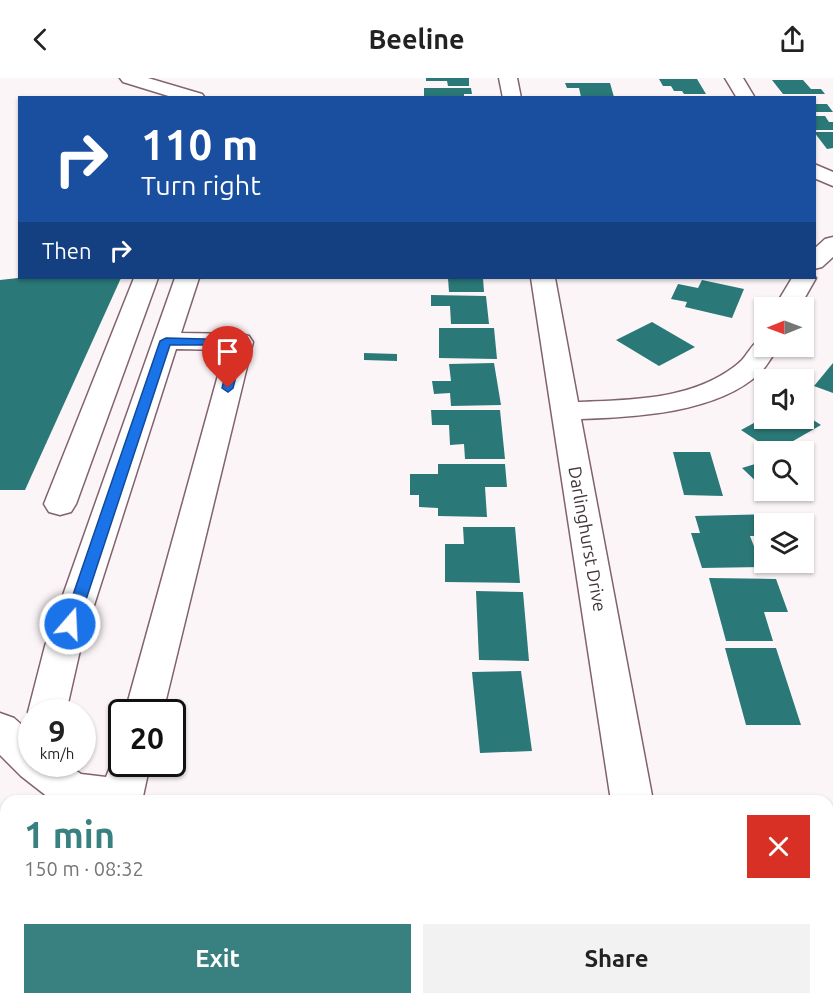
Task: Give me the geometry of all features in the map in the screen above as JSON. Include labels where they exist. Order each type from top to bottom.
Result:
[{"type":"street","points":[[129,78],[189,96]]},
{"type":"street","points":[[508,78],[512,96]]},
{"type":"street","points":[[734,78],[745,96]]},
{"type":"street","points":[[816,171],[833,180]]},
{"type":"street","points":[[816,260],[833,244]]},
{"type":"street","points":[[60,504],[146,279]]},
{"type":"street","points":[[50,699],[63,646],[187,279]]},
{"type":"street","name":"Darlinghurst Drive","points":[[543,279],[631,795]]},
{"type":"street","points":[[793,297],[803,279]]},
{"type":"street","points":[[147,699],[240,342],[166,341]]},
{"type":"street","points":[[565,411],[629,409],[686,399],[733,380],[748,370],[760,357]]},
{"type":"street","points":[[0,730],[18,747]]},
{"type":"street","points":[[54,777],[72,791],[124,788]]},
{"type":"building","points":[[426,78],[469,78],[469,86],[448,86],[447,81],[426,81]]},
{"type":"building","points":[[659,79],[697,79],[706,94],[684,94],[682,91],[674,91],[671,86],[663,86]]},
{"type":"building","points":[[772,80],[803,80],[811,89],[821,89],[825,94],[783,94]]},
{"type":"building","points":[[565,83],[610,83],[614,96],[581,96],[579,88],[567,88]]},
{"type":"building","points":[[424,88],[471,88],[472,94],[464,94],[464,96],[424,96]]},
{"type":"building","points":[[816,104],[827,104],[833,112],[816,112]]},
{"type":"building","points":[[816,116],[825,116],[829,122],[833,122],[833,130],[816,130]]},
{"type":"building","points":[[816,132],[833,132],[833,148],[827,149]]},
{"type":"building","points":[[18,278],[121,279],[25,490],[0,490],[0,280]]},
{"type":"building","points":[[448,279],[483,279],[484,292],[449,292]]},
{"type":"building","points":[[702,280],[744,289],[732,318],[685,307],[687,302],[671,299],[678,284],[698,288]]},
{"type":"building","points":[[431,295],[486,296],[489,324],[451,324],[450,306],[431,306]]},
{"type":"building","points":[[652,322],[695,347],[659,366],[616,340]]},
{"type":"building","points":[[439,328],[494,328],[497,359],[439,358]]},
{"type":"building","points":[[364,353],[397,354],[397,361],[364,360]]},
{"type":"building","points":[[494,363],[501,405],[451,406],[450,393],[434,394],[432,381],[451,381],[449,364]]},
{"type":"building","points":[[833,363],[833,393],[814,386]]},
{"type":"building","points":[[431,410],[500,410],[505,459],[465,459],[464,444],[450,445],[449,425],[432,425]]},
{"type":"building","points":[[814,420],[821,425],[793,441],[758,441],[741,430],[754,423],[754,429],[814,429]]},
{"type":"building","points":[[673,452],[710,452],[723,496],[684,495]]},
{"type":"building","points":[[438,464],[505,464],[507,487],[485,487],[487,517],[438,516],[438,508],[419,507],[419,495],[410,495],[410,474],[438,474]]},
{"type":"building","points":[[754,464],[754,479],[742,468]]},
{"type":"building","points":[[754,514],[754,536],[750,536],[754,546],[754,567],[702,568],[691,533],[700,533],[695,516]]},
{"type":"building","points":[[463,527],[515,527],[520,583],[445,582],[445,544],[464,544]]},
{"type":"building","points":[[709,578],[776,579],[788,612],[764,612],[773,641],[726,641]]},
{"type":"building","points":[[476,591],[523,592],[529,661],[479,660]]},
{"type":"building","points":[[725,648],[776,648],[801,725],[746,725]]},
{"type":"building","points":[[521,671],[532,751],[480,753],[472,672]]},
{"type":"route","points":[[70,624],[166,341],[240,342],[228,388]]}]
